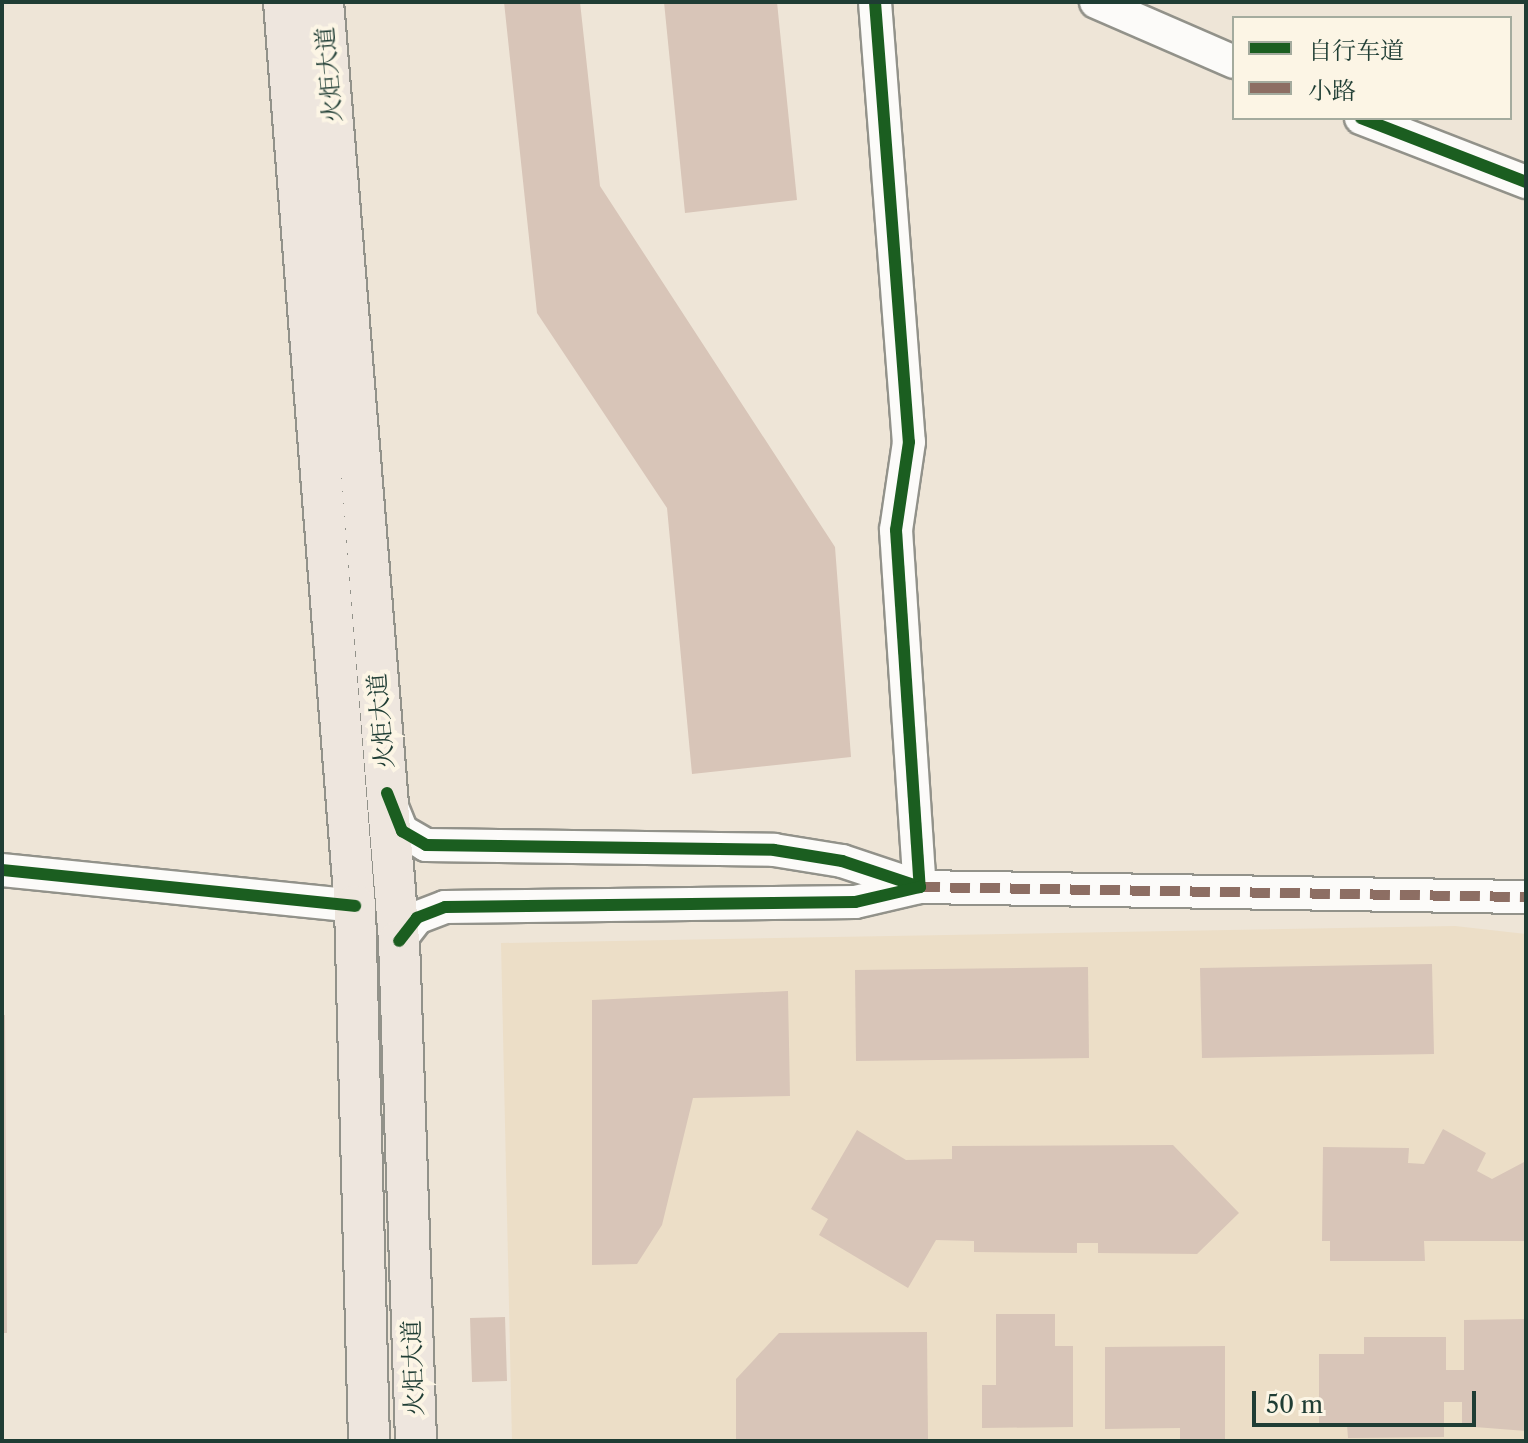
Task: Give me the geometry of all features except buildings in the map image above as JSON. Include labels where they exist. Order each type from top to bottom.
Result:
[{"type":"main road","name":"火炬大道","points":[[284,2],[355,906],[369,1441]]},
{"type":"main road","name":"火炬大道","points":[[323,2],[399,941],[416,1441]]},
{"type":"street","points":[[875,2],[909,442],[896,530],[920,887]]},
{"type":"street","points":[[1096,2],[1232,61]]},
{"type":"street","points":[[1366,120],[1526,182]]},
{"type":"street","points":[[387,793],[402,831],[426,845],[774,850],[842,861],[920,887]]},
{"type":"street","points":[[2,870],[355,906]]},
{"type":"street","points":[[399,941],[417,918],[445,907],[855,902],[920,887],[1526,897]]},
{"type":"shaded area","points":[[1455,926],[1526,934],[1526,1441],[512,1441],[501,943]]},
{"type":"marked path","points":[[920,887],[1526,897]]},
{"type":"cycle path","points":[[875,2],[909,442],[896,530],[920,887]]},
{"type":"cycle path","points":[[1366,120],[1526,182]]},
{"type":"cycle path","points":[[387,793],[402,831],[426,845],[774,850],[842,861],[920,887],[855,902],[445,907],[417,918],[399,941]]},
{"type":"cycle path","points":[[2,870],[355,906]]}]
